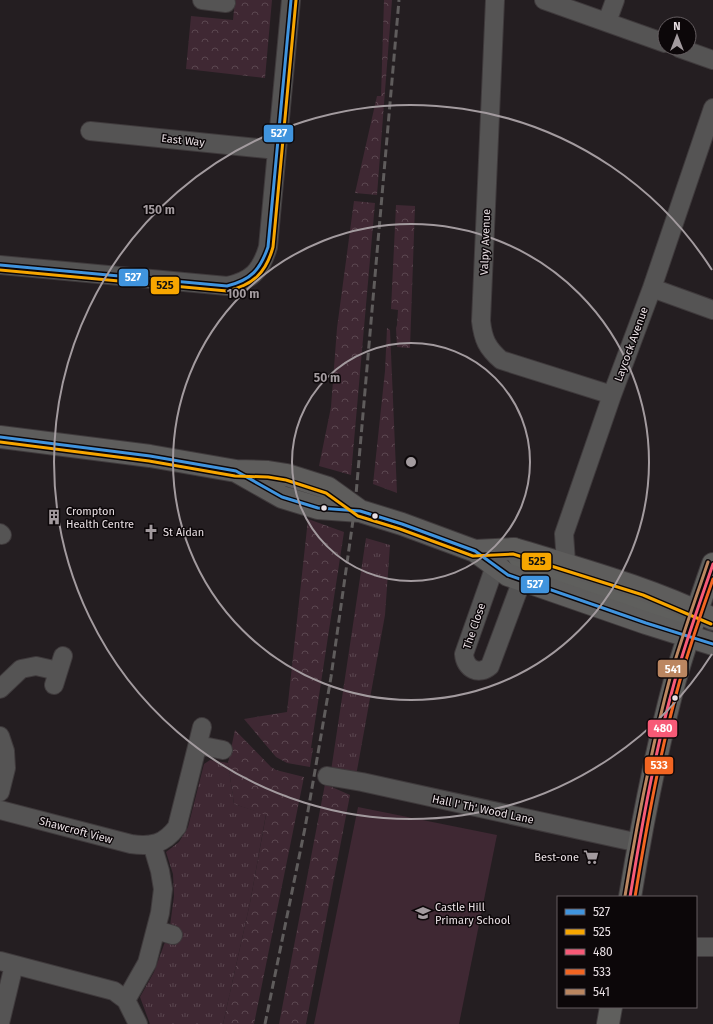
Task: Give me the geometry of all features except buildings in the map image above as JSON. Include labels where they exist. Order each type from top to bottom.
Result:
[{"type":"highway","points":[[0,437],[150,456],[236,471],[282,497],[318,508],[360,511],[402,524],[475,551],[508,575],[650,625],[713,644]]},
{"type":"highway","points":[[475,551],[514,549],[567,573],[629,585],[705,615]]},
{"type":"main road","points":[[688,636],[705,615],[713,564]]},
{"type":"main road","points":[[567,573],[678,618],[685,623],[687,627],[688,636],[664,722],[639,842],[630,896]]},
{"type":"main road","points":[[608,1024],[611,1008]]},
{"type":"street","points":[[202,0],[226,3]]},
{"type":"street","points":[[0,265],[227,286],[238,284],[249,278],[259,269],[268,247],[291,0]]},
{"type":"street","name":"Valpy Avenue","points":[[495,0],[481,321],[482,334],[488,346],[501,360],[612,395]]},
{"type":"street","points":[[544,0],[657,40]]},
{"type":"street","points":[[607,22],[615,0]]},
{"type":"street","points":[[697,54],[713,60]]},
{"type":"street","name":"Laycock Avenue","points":[[567,573],[564,534],[612,395],[652,288],[713,108]]},
{"type":"street","name":"East Way","points":[[90,131],[277,150]]},
{"type":"street","points":[[652,288],[713,310]]},
{"type":"street","name":"The Close","points":[[495,566],[464,654],[466,663],[473,670],[483,670],[490,666],[522,580]]},
{"type":"street","points":[[0,689],[21,669],[36,666],[58,670]]},
{"type":"street","name":"Shawcroft View","points":[[0,810],[131,844],[142,846],[162,842],[170,836],[177,827],[202,727]]},
{"type":"street","points":[[0,736],[6,751],[6,768],[0,792]]},
{"type":"street","points":[[198,745],[223,750]]},
{"type":"street","name":"Hall I' Th' Wood Lane","points":[[327,776],[362,782],[639,842]]},
{"type":"street","points":[[126,1000],[147,963],[156,930],[163,888],[160,871],[152,844]]},
{"type":"street","points":[[156,930],[173,935]]},
{"type":"street","points":[[697,947],[713,947]]},
{"type":"street","points":[[0,1023],[7,963],[114,991],[126,1000],[138,1024]]},
{"type":"green space","points":[[235,0],[272,0],[265,78],[186,69],[191,16],[233,20]]},
{"type":"green space","points":[[384,0],[392,0],[377,195],[355,193],[377,96],[381,96]]},
{"type":"green space","points":[[354,201],[375,203],[351,475],[319,466],[331,407],[337,328]]},
{"type":"green space","points":[[396,205],[415,206],[410,348],[397,347],[396,328],[398,310],[391,309]]},
{"type":"green space","points":[[387,328],[390,330],[397,493],[373,484],[385,371]]},
{"type":"green space","points":[[308,519],[344,532],[311,748],[313,748],[310,767],[287,763],[276,757],[244,719],[287,712]]},
{"type":"green space","points":[[366,538],[390,545],[385,615],[356,776],[331,771]]},
{"type":"green space","points":[[235,730],[271,767],[276,770],[304,777],[254,1024],[223,1024],[250,903],[266,815],[234,804],[228,763]]},
{"type":"green space","points":[[210,760],[228,763],[234,804],[266,814],[250,903],[223,1024],[150,1024],[140,997],[154,972],[165,942],[175,945],[180,928],[170,926],[174,896],[173,874],[166,852],[179,842],[188,827],[204,764]]},
{"type":"green space","points":[[325,784],[350,795],[306,1024],[279,1024]]},
{"type":"green space","name":"Castle Hill Primary School","points":[[358,807],[497,835],[459,1024],[314,1024]]},
{"type":"railway","points":[[265,1024],[305,828],[316,765],[331,677],[355,506],[399,0]]},
{"type":"transit line","name":"527","points":[[0,265],[227,286],[242,281],[254,273],[262,262],[268,247],[291,0]]},
{"type":"transit line","name":"525","points":[[0,270],[227,291],[244,285],[257,276],[267,264],[273,247],[296,0]]},
{"type":"transit line","name":"527","points":[[0,437],[150,456],[236,471],[282,497],[318,508],[360,511],[402,524],[475,551],[508,575],[646,623],[713,644]]},
{"type":"transit line","name":"525","points":[[0,442],[149,461],[235,476],[268,477],[286,480],[326,493],[358,516],[400,529],[473,556],[513,554],[643,595],[711,624]]},
{"type":"transit line","name":"541","points":[[625,896],[634,841],[663,705],[679,649],[708,562]]},
{"type":"transit line","name":"480","points":[[630,896],[639,842],[661,734],[675,680],[713,564]]},
{"type":"transit line","name":"533","points":[[635,896],[649,815],[666,734],[684,667],[713,579]]},
{"type":"place","name":"Crompton Health Centre","points":[[54,517]]},
{"type":"place","name":"St Aidan","points":[[151,532]]},
{"type":"place","name":"Best-one","points":[[591,857]]},
{"type":"place","name":"Castle Hill Primary School","points":[[423,913]]}]
